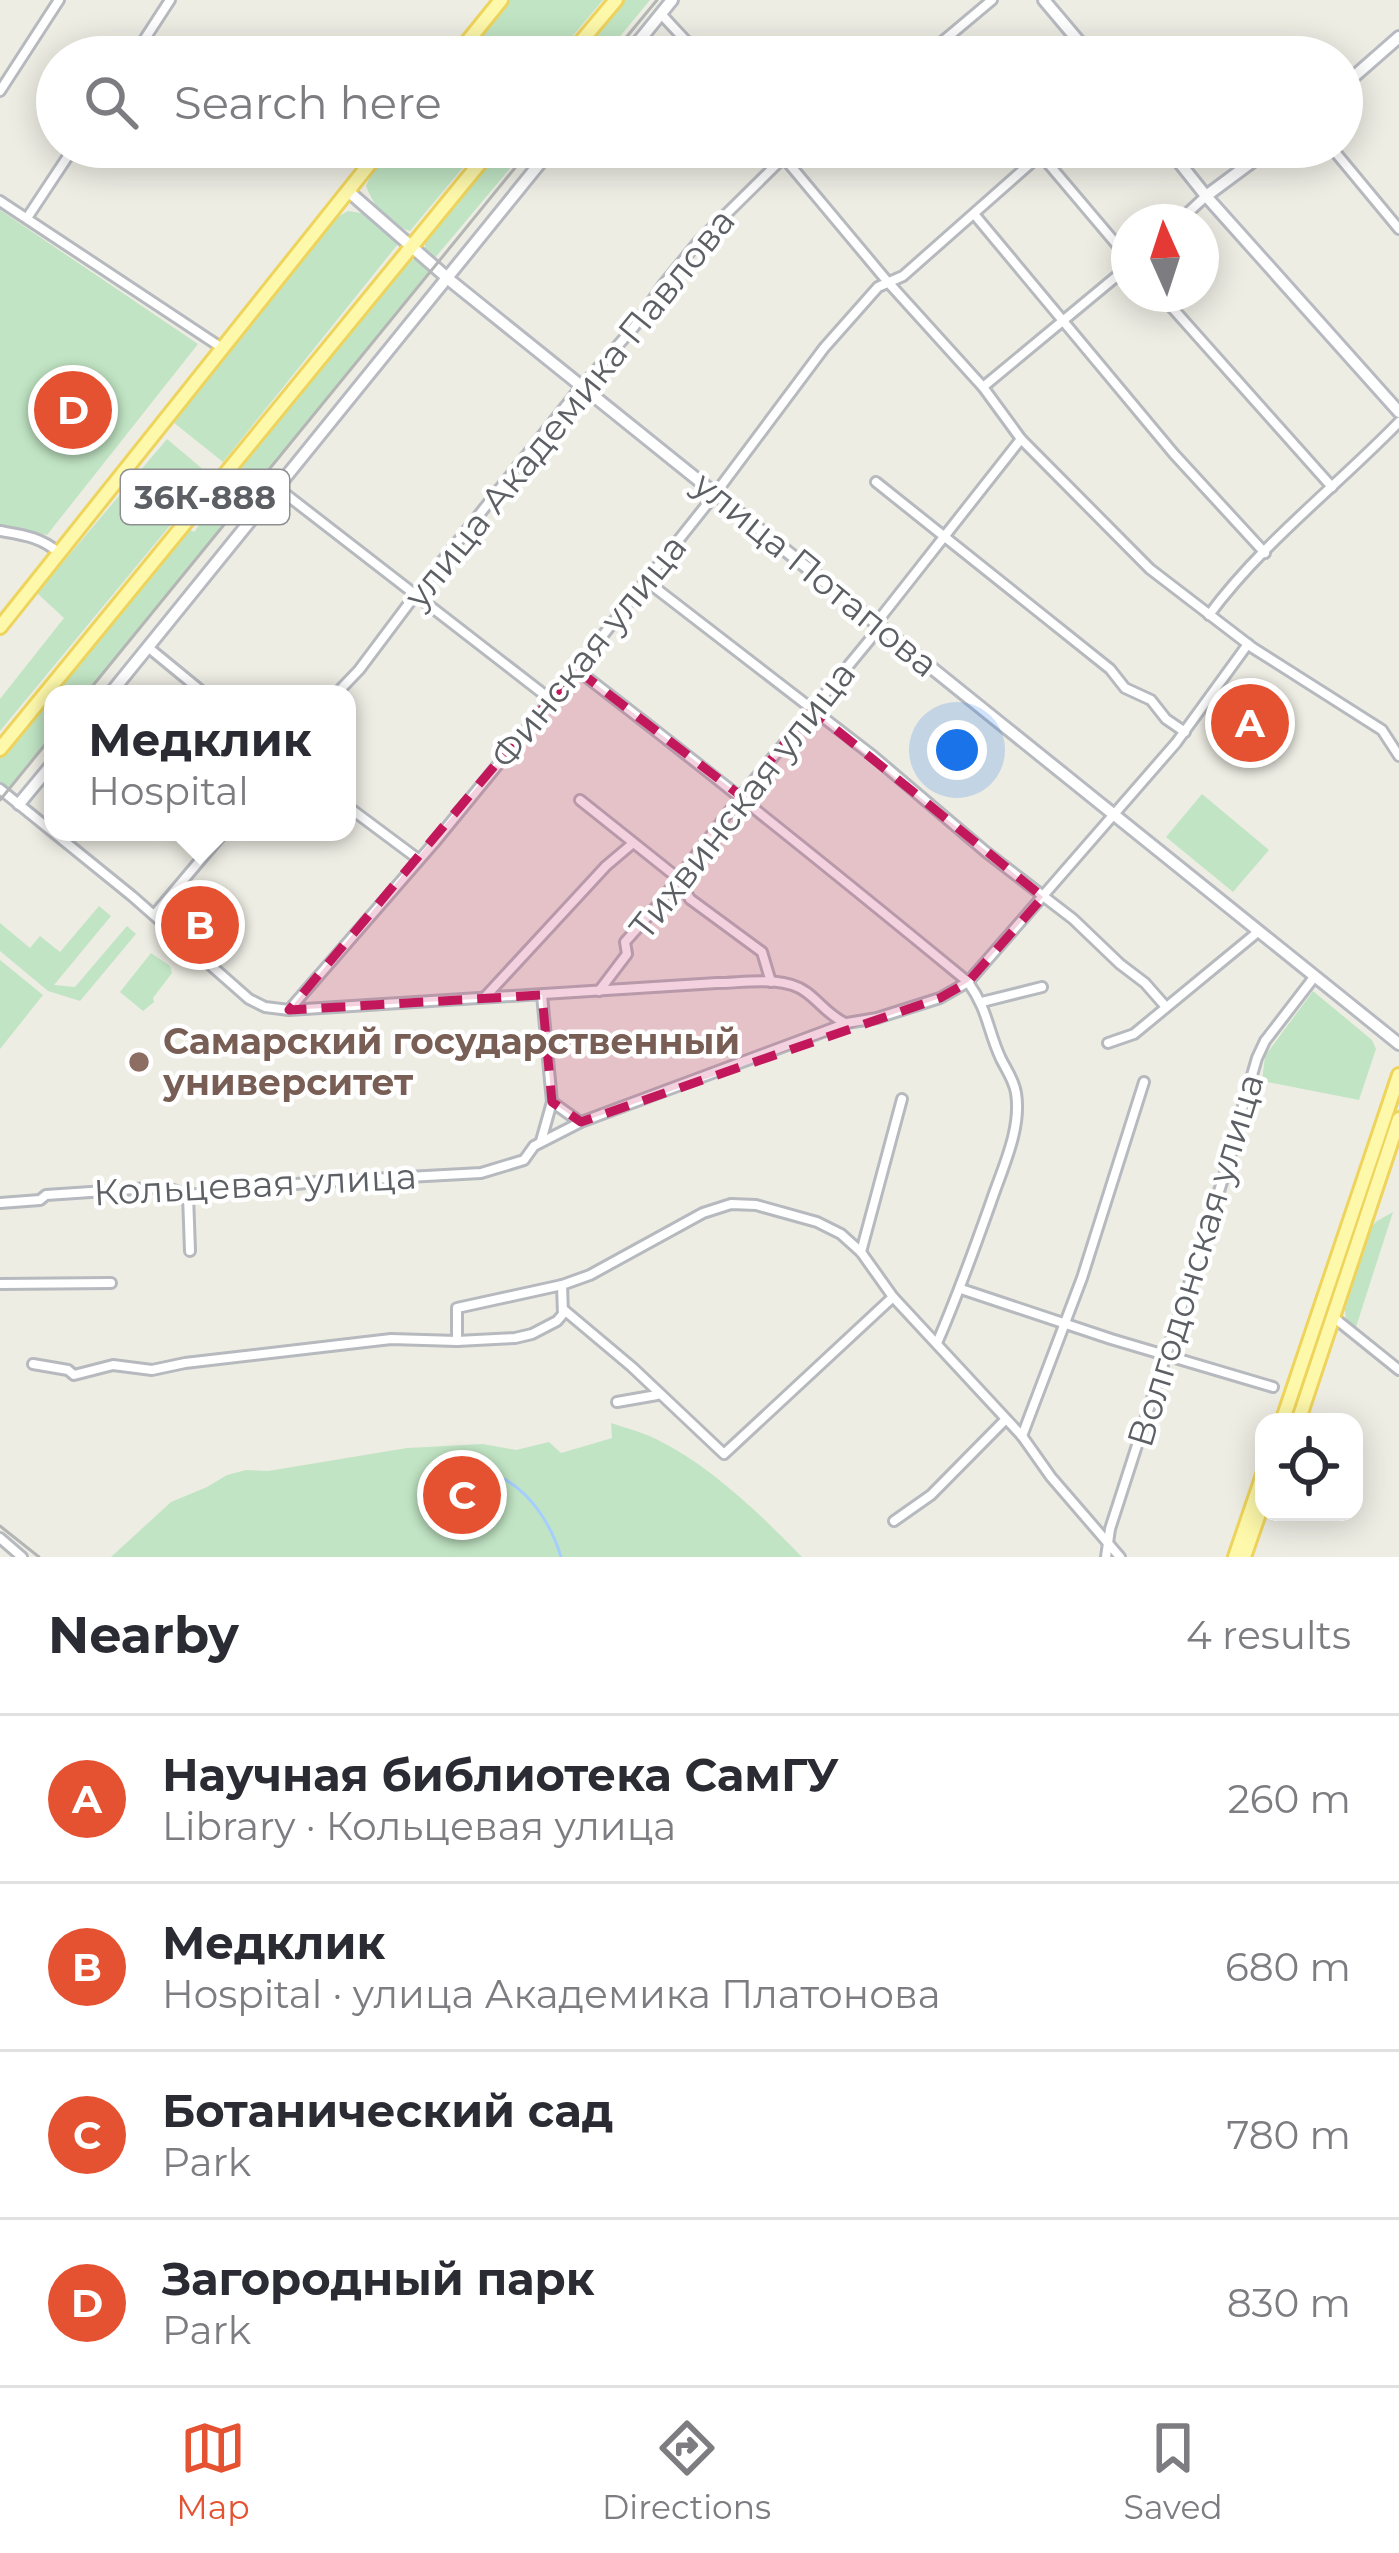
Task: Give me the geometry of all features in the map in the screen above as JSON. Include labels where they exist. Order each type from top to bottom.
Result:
[{"type":"main road","points":[[472,36],[501,0]]},
{"type":"main road","points":[[586,36],[616,0]]},
{"type":"main road","name":"36К-888","points":[[0,627],[366,168]]},
{"type":"main road","name":"36К-888","points":[[52,685],[475,168]]},
{"type":"main road","name":"36К-888","points":[[0,749],[44,695]]},
{"type":"main road","points":[[1293,1413],[1399,1075]]},
{"type":"main road","points":[[1293,1413],[1399,1097]]},
{"type":"main road","points":[[1294,1413],[1399,1120]]},
{"type":"main road","points":[[1235,1557],[1255,1498]]},
{"type":"main road","points":[[1249,1557],[1258,1521]]},
{"type":"main road","points":[[1249,1557],[1264,1521]]},
{"type":"street","points":[[0,91],[59,0]]},
{"type":"street","points":[[147,36],[170,0]]},
{"type":"street","points":[[643,36],[673,0]]},
{"type":"street","points":[[949,36],[992,0]]},
{"type":"street","points":[[1044,0],[1074,36]]},
{"type":"street","points":[[661,14],[681,36]]},
{"type":"street","points":[[1363,69],[1399,37]]},
{"type":"street","points":[[27,218],[60,168]]},
{"type":"street","points":[[118,685],[536,168]]},
{"type":"street","name":"улица Академика Павлова","points":[[345,685],[663,285],[773,168]]},
{"type":"street","points":[[791,168],[983,388],[1021,440],[1150,569],[1248,644],[1382,730],[1399,756]]},
{"type":"street","name":"Финская улица","points":[[289,1010],[576,669],[824,348],[878,286],[903,276],[1021,168]]},
{"type":"street","points":[[1053,168],[1111,240]]},
{"type":"street","points":[[1183,168],[1399,412]]},
{"type":"street","points":[[1197,204],[1244,168]]},
{"type":"street","points":[[1348,168],[1399,229]]},
{"type":"street","name":"улица Потапова","points":[[347,191],[448,278],[1399,1044]]},
{"type":"street","points":[[0,201],[223,349]]},
{"type":"street","points":[[974,214],[1264,554]]},
{"type":"street","points":[[983,388],[1111,278]]},
{"type":"street","points":[[1176,312],[1332,487]]},
{"type":"street","points":[[1209,615],[1264,554],[1399,422]]},
{"type":"street","name":"Тихвинская улица","points":[[599,991],[627,954],[625,942],[872,637],[881,617],[1021,440]]},
{"type":"street","points":[[876,482],[1185,732]]},
{"type":"street","points":[[279,489],[550,699]]},
{"type":"street","points":[[0,531],[36,538],[58,553]]},
{"type":"street","points":[[645,580],[1073,919],[1166,1007]]},
{"type":"street","name":"Кольцевая улица","points":[[0,1203],[97,1190],[165,1187],[188,1195],[481,1173],[524,1160],[534,1146],[581,1122],[847,1023],[940,998],[968,982],[1043,897],[1185,732],[1248,644]]},
{"type":"street","points":[[148,649],[194,685]]},
{"type":"street","points":[[576,669],[741,796],[968,982],[982,1002],[1000,1058],[1011,1075],[1017,1109],[1011,1142],[938,1343]]},
{"type":"street","points":[[19,804],[44,774]]},
{"type":"street","points":[[0,789],[44,825]]},
{"type":"street","points":[[580,800],[679,879],[690,899],[762,952],[771,982]]},
{"type":"street","points":[[356,813],[418,860]]},
{"type":"street","points":[[64,841],[249,999],[265,1007],[289,1010],[771,982],[806,992],[834,1018],[847,1023]]},
{"type":"street","points":[[154,915],[216,841]]},
{"type":"street","points":[[484,999],[606,866],[632,844]]},
{"type":"street","points":[[1108,1043],[1134,1034],[1259,932]]},
{"type":"street","name":"Волгодонская улица","points":[[1106,1557],[1110,1529],[1257,1058],[1315,976]]},
{"type":"street","points":[[982,1002],[1042,987]]},
{"type":"street","points":[[541,1142],[552,1102],[542,995]]},
{"type":"street","points":[[1022,1436],[1082,1277],[1144,1082]]},
{"type":"street","points":[[860,1252],[902,1099]]},
{"type":"street","points":[[552,1102],[581,1122]]},
{"type":"street","points":[[188,1195],[190,1251]]},
{"type":"street","points":[[457,1341],[457,1308],[590,1275],[703,1213],[731,1204],[756,1205],[817,1222],[841,1234],[860,1252],[893,1297],[1022,1436],[1120,1557]]},
{"type":"street","points":[[0,1284],[111,1283]]},
{"type":"street","points":[[33,1364],[68,1370],[74,1376],[113,1364],[152,1370],[391,1339],[515,1338],[557,1322],[563,1309],[562,1285]]},
{"type":"street","points":[[961,1288],[1273,1387]]},
{"type":"street","points":[[563,1309],[724,1454],[893,1297]]},
{"type":"street","points":[[1332,1316],[1399,1370]]},
{"type":"street","points":[[616,1402],[658,1394]]},
{"type":"street","points":[[894,1521],[931,1495],[1005,1420]]},
{"type":"street","points":[[0,1538],[22,1557]]},
{"type":"highlighted area","points":[[576,669],[741,796],[812,710],[1043,897],[968,982],[940,998],[581,1122],[552,1102],[542,995],[289,1010]]},
{"type":"green space","points":[[509,0],[603,0],[573,36],[481,36]]},
{"type":"green space","points":[[621,0],[650,0],[620,36],[591,36]]},
{"type":"green space","points":[[462,168],[410,231],[395,225],[373,201],[366,186],[373,170]]},
{"type":"green space","points":[[482,168],[510,168],[434,259],[425,251],[425,241]]},
{"type":"green space","points":[[0,210],[198,344],[47,535],[0,524]]},
{"type":"green space","points":[[348,211],[367,214],[394,233],[398,244],[223,462],[173,422],[334,219]]},
{"type":"green space","points":[[415,259],[432,269],[253,490],[232,474],[408,261]]},
{"type":"green space","points":[[167,439],[211,476],[0,731],[0,699],[64,618],[37,593]]},
{"type":"green space","points":[[229,487],[235,489],[244,500],[93,685],[60,685],[189,529],[194,532]]},
{"type":"green space","points":[[44,705],[44,746],[6,793],[0,785],[0,758]]},
{"type":"green space","points":[[1202,794],[1269,850],[1233,892],[1166,837]]},
{"type":"green space","points":[[99,906],[111,916],[54,985],[75,987],[127,926],[136,934],[80,1001],[48,991],[0,951],[0,923],[30,948],[40,936],[60,952]]},
{"type":"green space","points":[[151,953],[170,966],[172,973],[143,1011],[120,992]]},
{"type":"green space","points":[[0,960],[43,995],[0,1049]]},
{"type":"green space","points":[[1313,991],[1372,1040],[1376,1049],[1359,1100],[1262,1081],[1265,1056]]},
{"type":"green space","points":[[1393,1212],[1356,1327],[1346,1319],[1344,1305],[1370,1228]]},
{"type":"green space","points":[[611,1423],[651,1437],[696,1463],[802,1557],[111,1557],[171,1502],[227,1475],[407,1448],[483,1444],[516,1450],[549,1442],[561,1453],[612,1438]]},
{"type":"waterway","points":[[504,1479],[540,1513],[561,1557]]},
{"type":"tram line","points":[[627,36],[657,0]]},
{"type":"tram line","points":[[93,685],[515,168]]},
{"type":"tram line","points":[[0,800],[44,746]]},
{"type":"tram line","points":[[0,1526],[39,1557]]},
{"type":"place","name":"Загородный парк","points":[[73,410]]},
{"type":"place","name":"Научная библиотека СамГУ","points":[[1250,723]]},
{"type":"place","name":"Медклик","points":[[200,925]]},
{"type":"place","name":"Самарский государственный университет","points":[[139,1062]]},
{"type":"place","name":"Ботанический сад","points":[[462,1495]]}]
